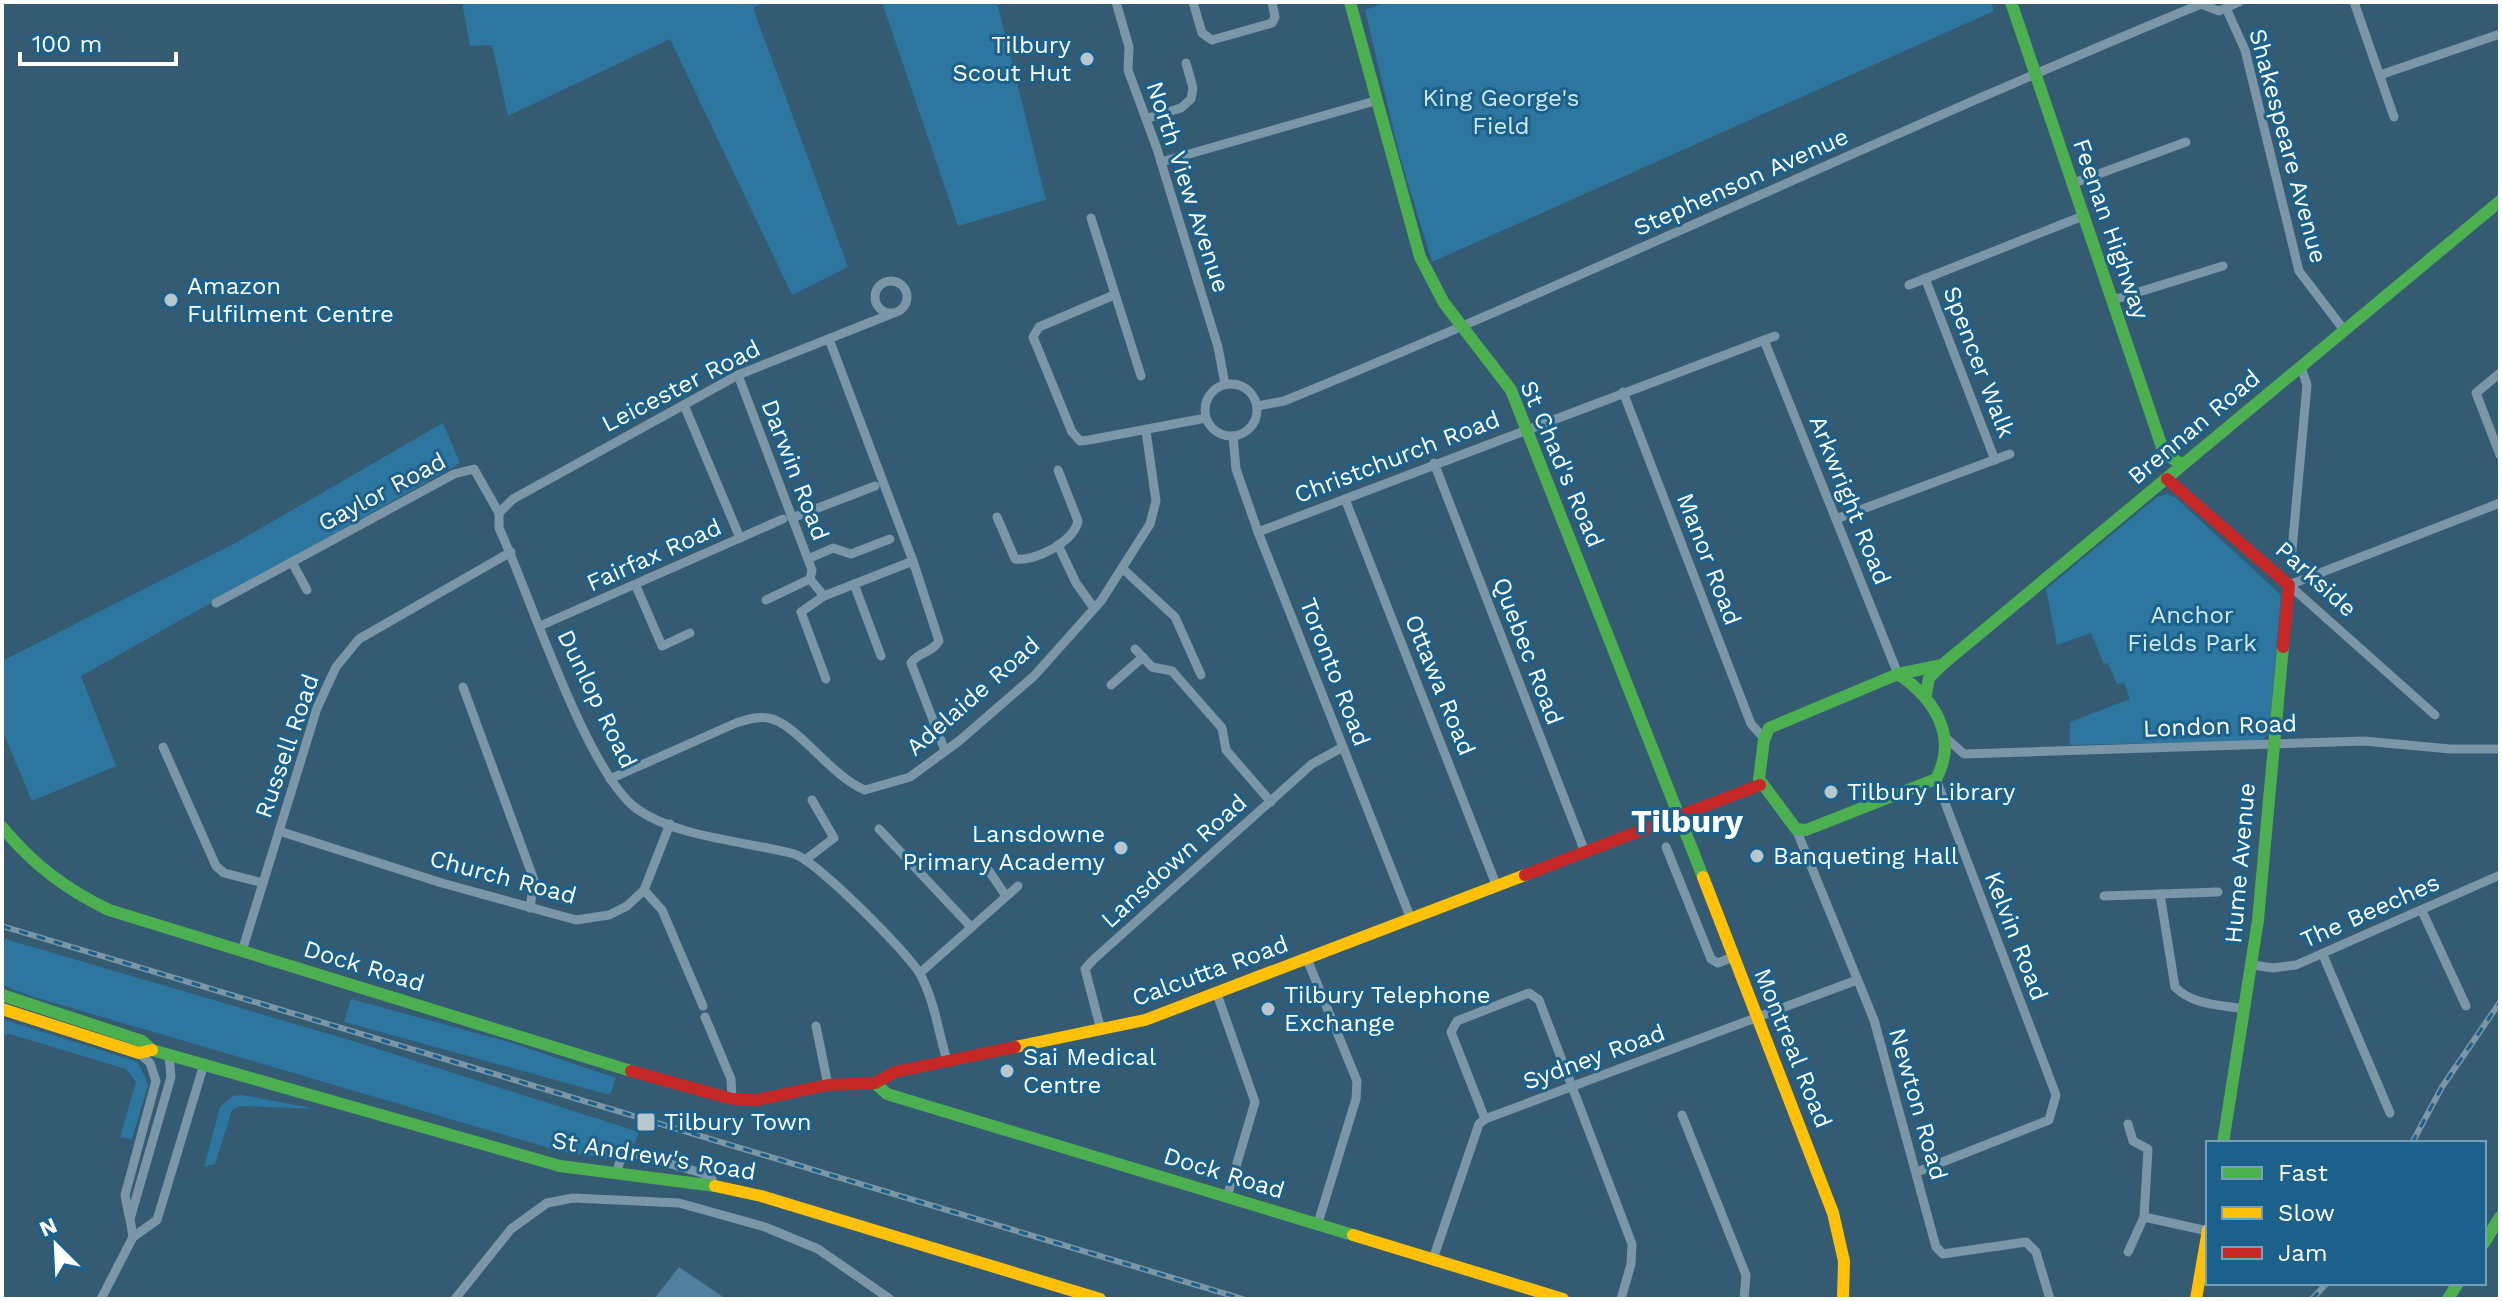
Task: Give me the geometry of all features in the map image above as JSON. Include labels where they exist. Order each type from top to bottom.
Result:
[{"type":"main road","name":"St Chad's Road","points":[[1350,2],[1420,257],[1432,284],[1511,390],[1678,817]]},
{"type":"main road","name":"Feenan Highway","points":[[2011,2],[2163,451],[2180,463]]},
{"type":"main road","name":"Brennan Road","points":[[1926,694],[1929,678],[1942,665],[2167,479],[2180,463],[2500,201]]},
{"type":"main road","name":"Parkside","points":[[2167,479],[2289,585]]},
{"type":"main road","name":"Hume Avenue","points":[[2223,1141],[2253,965],[2289,585]]},
{"type":"main road","points":[[1898,674],[1926,694],[1945,738],[1939,774],[1806,830],[1796,829],[1787,809],[1770,799],[1760,785],[1757,772],[1762,736],[1769,728],[1898,674],[1942,665]]},
{"type":"main road","points":[[1678,817],[1760,785]]},
{"type":"main road","name":"Calcutta Road","points":[[736,1100],[828,1085],[875,1083],[895,1072],[1145,1020],[1678,817]]},
{"type":"main road","name":"Montreal Road","points":[[1678,817],[1843,1240],[1847,1277],[1843,1299]]},
{"type":"main road","name":"Dock Road","points":[[2,827],[23,855],[78,895],[181,935],[243,948],[304,972],[736,1100]]},
{"type":"main road","name":"St Andrew's Road","points":[[2,995],[142,1041],[152,1050],[560,1166],[711,1185],[761,1196],[1100,1299]]},
{"type":"main road","points":[[2,1009],[139,1053]]},
{"type":"main road","name":"St Andrew's Road","points":[[139,1053],[152,1050]]},
{"type":"main road","name":"Dock Road","points":[[875,1083],[887,1094],[1563,1299]]},
{"type":"main road","points":[[2486,1240],[2500,1217]]},
{"type":"main road","points":[[2196,1299],[2206,1242]]},
{"type":"street","name":"North View Avenue","points":[[1116,2],[1129,47],[1128,70],[1148,118],[1218,347],[1225,384]]},
{"type":"street","points":[[1193,2],[1202,33],[1212,40],[1272,23],[1275,17],[1272,2]]},
{"type":"street","points":[[2202,3],[2212,11],[2239,2]]},
{"type":"street","points":[[2354,2],[2394,117]]},
{"type":"street","name":"Stephenson Avenue","points":[[1257,406],[1284,401],[1464,327],[2034,72],[2202,3]]},
{"type":"street","name":"Shakespeare Avenue","points":[[2226,8],[2245,50],[2299,271],[2344,330]]},
{"type":"street","points":[[2380,75],[2500,34]]},
{"type":"street","points":[[1148,118],[1181,108],[1191,99],[1193,88],[1186,63]]},
{"type":"street","points":[[1161,162],[1375,101]]},
{"type":"street","points":[[2071,184],[2186,142]]},
{"type":"street","name":"Spencer Walk","points":[[1909,285],[2083,216]]},
{"type":"street","points":[[1091,218],[1141,376]]},
{"type":"street","points":[[2113,300],[2223,266]]},
{"type":"street","name":"Spencer Walk","points":[[1925,278],[1995,460]]},
{"type":"street","points":[[1114,295],[1039,327],[1033,337],[1035,349],[1072,432],[1080,441],[1206,418]]},
{"type":"street","name":"Leicester Road","points":[[499,513],[513,499],[738,375],[891,314]]},
{"type":"street","name":"Christchurch Road","points":[[1258,532],[1775,336]]},
{"type":"street","points":[[829,339],[913,561],[939,641],[934,649],[915,656],[911,663],[945,751]]},
{"type":"street","name":"Arkwright Road","points":[[1764,340],[1898,674]]},
{"type":"street","points":[[2291,561],[2307,385],[2301,367]]},
{"type":"street","points":[[2500,373],[2476,393],[2500,455]]},
{"type":"street","name":"Darwin Road","points":[[738,375],[788,519],[812,570],[810,579],[766,600]]},
{"type":"street","points":[[1225,384],[1244,387],[1257,406],[1249,429],[1233,436],[1217,432],[1206,418],[1209,395],[1225,384]]},
{"type":"street","name":"Manor Road","points":[[1623,392],[1751,724],[1762,736]]},
{"type":"street","points":[[684,405],[740,538]]},
{"type":"street","name":"Adelaide Road","points":[[610,779],[736,723],[757,718],[782,723],[833,772],[865,790],[910,777],[1034,676],[1094,608],[1122,568],[1150,524],[1156,501],[1146,431]]},
{"type":"street","name":"Toronto Road","points":[[1233,436],[1236,469],[1258,532],[1411,919]]},
{"type":"street","name":"Spencer Walk","points":[[1836,519],[2010,454]]},
{"type":"street","name":"Quebec Road","points":[[1434,463],[1585,852]]},
{"type":"street","name":"Gaylor Road","points":[[292,562],[454,474],[474,469],[499,513]]},
{"type":"street","points":[[997,517],[1015,559],[1030,557],[1058,545],[1075,529],[1078,521],[1058,470]]},
{"type":"street","name":"Fairfax Road","points":[[540,626],[740,538],[875,486]]},
{"type":"street","name":"Ottawa Road","points":[[1345,499],[1497,887]]},
{"type":"street","points":[[2289,585],[2500,503]]},
{"type":"street","name":"Dunlop Road","points":[[499,513],[497,520],[540,626],[610,779],[636,808],[670,824],[798,855],[805,860],[884,932],[920,973],[947,1061]]},
{"type":"street","points":[[808,559],[833,548],[851,554],[890,539]]},
{"type":"street","points":[[1058,545],[1076,583],[1094,608]]},
{"type":"street","name":"Russell Road","points":[[243,948],[327,681],[359,639],[511,552]]},
{"type":"street","points":[[826,679],[801,612],[824,596],[913,561]]},
{"type":"street","points":[[216,603],[292,562],[307,590]]},
{"type":"street","points":[[1122,568],[1175,617],[1201,675]]},
{"type":"street","points":[[810,579],[824,596]]},
{"type":"street","points":[[854,584],[881,656]]},
{"type":"street","name":"Parkside","points":[[2289,585],[2435,715]]},
{"type":"street","points":[[636,586],[662,646],[690,633]]},
{"type":"street","points":[[1135,649],[1152,667],[1172,671],[1222,728],[1226,750],[1271,802]]},
{"type":"street","points":[[1111,685],[1143,657]]},
{"type":"street","points":[[463,687],[534,880],[530,908]]},
{"type":"street","points":[[1939,774],[1964,754],[1945,738]]},
{"type":"street","name":"London Road","points":[[1964,754],[2395,741],[2450,749],[2500,749]]},
{"type":"street","points":[[163,747],[216,866],[224,873],[263,883]]},
{"type":"street","name":"Lansdown Road","points":[[1101,1030],[1085,969],[1312,764],[1343,747]]},
{"type":"street","name":"Kelvin Road","points":[[1917,1172],[2049,1120],[2055,1108],[2056,1095],[1939,774]]},
{"type":"street","points":[[805,860],[834,838],[812,800]]},
{"type":"street","points":[[670,824],[644,890],[662,910],[703,1006]]},
{"type":"street","points":[[879,829],[971,927]]},
{"type":"street","name":"Newton Road","points":[[1796,829],[1874,1020],[1936,1247],[1943,1254],[2026,1242],[2036,1252],[2050,1299]]},
{"type":"street","name":"Church Road","points":[[279,831],[562,917],[593,919],[627,906],[644,890]]},
{"type":"street","points":[[1666,847],[1711,959],[1718,963],[1733,957]]},
{"type":"street","points":[[987,868],[1006,896]]},
{"type":"street","name":"The Beeches","points":[[2253,965],[2273,968],[2296,965],[2500,875]]},
{"type":"street","points":[[920,973],[1018,886]]},
{"type":"street","points":[[2104,896],[2218,892]]},
{"type":"street","points":[[2160,894],[2175,987],[2184,996],[2199,1001],[2245,1009]]},
{"type":"street","points":[[2422,911],[2466,1006]]},
{"type":"street","points":[[2323,955],[2390,1113]]},
{"type":"street","points":[[1307,959],[1357,1081],[1356,1099],[1318,1223]]},
{"type":"street","name":"Sydney Road","points":[[1485,1119],[1857,980]]},
{"type":"street","points":[[1433,1259],[1479,1124],[1485,1119],[1451,1032],[1457,1021],[1529,993],[1539,1000],[1632,1244],[1631,1264],[1621,1299]]},
{"type":"street","points":[[1217,994],[1255,1102],[1227,1197]]},
{"type":"street","points":[[705,1017],[731,1079],[736,1100]]},
{"type":"street","points":[[816,1026],[828,1085]]},
{"type":"street","points":[[133,1237],[125,1195],[156,1081],[150,1063],[139,1053]]},
{"type":"street","points":[[130,1219],[171,1077],[169,1055]]},
{"type":"street","points":[[101,1299],[133,1237],[157,1220],[204,1064]]},
{"type":"street","points":[[1682,1115],[1746,1275],[1744,1299]]},
{"type":"street","points":[[2128,1124],[2133,1141],[2148,1149],[2144,1217],[2128,1252]]},
{"type":"street","points":[[616,1173],[621,1159],[632,1153],[702,1173],[712,1179],[711,1185]]},
{"type":"street","points":[[455,1299],[511,1229],[541,1206],[573,1198],[679,1203],[765,1227],[818,1249],[890,1299]]},
{"type":"street","points":[[2144,1217],[2206,1230]]},
{"type":"green space","points":[[462,2],[765,2],[753,8],[848,267],[792,295],[670,39],[508,116],[492,45],[470,46]]},
{"type":"green space","points":[[882,2],[997,2],[1046,200],[958,226]]},
{"type":"green space","name":"King George's Field","points":[[1388,2],[1991,2],[1994,11],[1432,262],[1400,157],[1365,10]]},
{"type":"green space","points":[[443,423],[460,463],[81,676],[116,766],[32,801],[2,730],[2,661],[237,542]]},
{"type":"green space","name":"Anchor Fields Park","points":[[2167,494],[2176,498],[2281,595],[2269,734],[2262,740],[2253,741],[2070,745],[2070,722],[2130,699],[2124,683],[2117,684],[2108,663],[2104,664],[2091,633],[2057,645],[2046,589],[2157,497]]},
{"type":"green space","points":[[2,938],[356,1042],[639,1132],[635,1142],[609,1159],[563,1152],[34,997],[2,985]]},
{"type":"green space","points":[[351,999],[509,1042],[616,1078],[610,1095],[344,1022]]},
{"type":"green space","points":[[2,1019],[138,1062],[148,1085],[132,1139],[120,1137],[136,1082],[126,1069],[10,1034],[2,1036]]},
{"type":"green space","points":[[233,1096],[317,1109],[240,1106],[232,1110],[215,1164],[204,1167],[220,1107]]},
{"type":"shaded area","points":[[679,1267],[726,1299],[654,1299]]},
{"type":"railway","points":[[2,926],[1243,1299]]},
{"type":"railway","points":[[2413,1141],[2442,1087],[2500,1002]]},
{"type":"railway","points":[[2312,1299],[2325,1285]]},
{"type":"traffic: fast","points":[[1350,2],[1420,257],[1444,303],[1511,390],[1703,877]]},
{"type":"traffic: fast","points":[[2011,2],[2162,447],[2166,455],[2180,463]]},
{"type":"traffic: fast","points":[[1926,694],[1929,678],[1942,665],[2500,201]]},
{"type":"traffic: fast","points":[[2223,1141],[2258,920],[2283,647]]},
{"type":"traffic: fast","points":[[1898,674],[1922,695],[1939,720],[1945,748],[1936,779],[1806,830],[1796,829],[1759,779],[1764,740],[1769,728],[1898,674],[1942,665]]},
{"type":"traffic: fast","points":[[2,827],[51,874],[109,910],[631,1071]]},
{"type":"traffic: fast","points":[[2,995],[142,1041],[152,1050],[560,1166],[715,1186]]},
{"type":"traffic: fast","points":[[875,1083],[887,1094],[1353,1235]]},
{"type":"traffic: fast","points":[[2486,1240],[2500,1217]]},
{"type":"traffic: fast","points":[[2448,1299],[2457,1285]]},
{"type":"traffic: slow","points":[[1015,1047],[1145,1020],[1525,875]]},
{"type":"traffic: slow","points":[[1703,877],[1833,1213],[1844,1261],[1843,1299]]},
{"type":"traffic: slow","points":[[2,1009],[139,1053],[152,1050]]},
{"type":"traffic: slow","points":[[715,1186],[761,1196],[1100,1299]]},
{"type":"traffic: slow","points":[[1353,1235],[1563,1299]]},
{"type":"traffic: slow","points":[[2196,1299],[2206,1242]]},
{"type":"traffic: jam","points":[[2167,479],[2289,585],[2283,647]]},
{"type":"traffic: jam","points":[[1525,875],[1760,785]]},
{"type":"traffic: jam","points":[[631,1071],[732,1099],[757,1100],[828,1085],[875,1083],[895,1072],[1015,1047]]},
{"type":"place","name":"Tilbury Scout Hut","points":[[1087,59]]},
{"type":"place","name":"Amazon Fulfilment Centre","points":[[171,300]]},
{"type":"place","name":"Tilbury Library","points":[[1831,792]]},
{"type":"place","name":"Lansdowne Primary Academy","points":[[1121,848]]},
{"type":"place","name":"Banqueting Hall","points":[[1757,856]]},
{"type":"place","name":"Tilbury Telephone Exchange","points":[[1268,1009]]},
{"type":"place","name":"Sai Medical Centre","points":[[1007,1071]]},
{"type":"place","name":"Tilbury Town","points":[[646,1122]]},
{"type":"district","name":"Tilbury","points":[[1687,821]]}]
